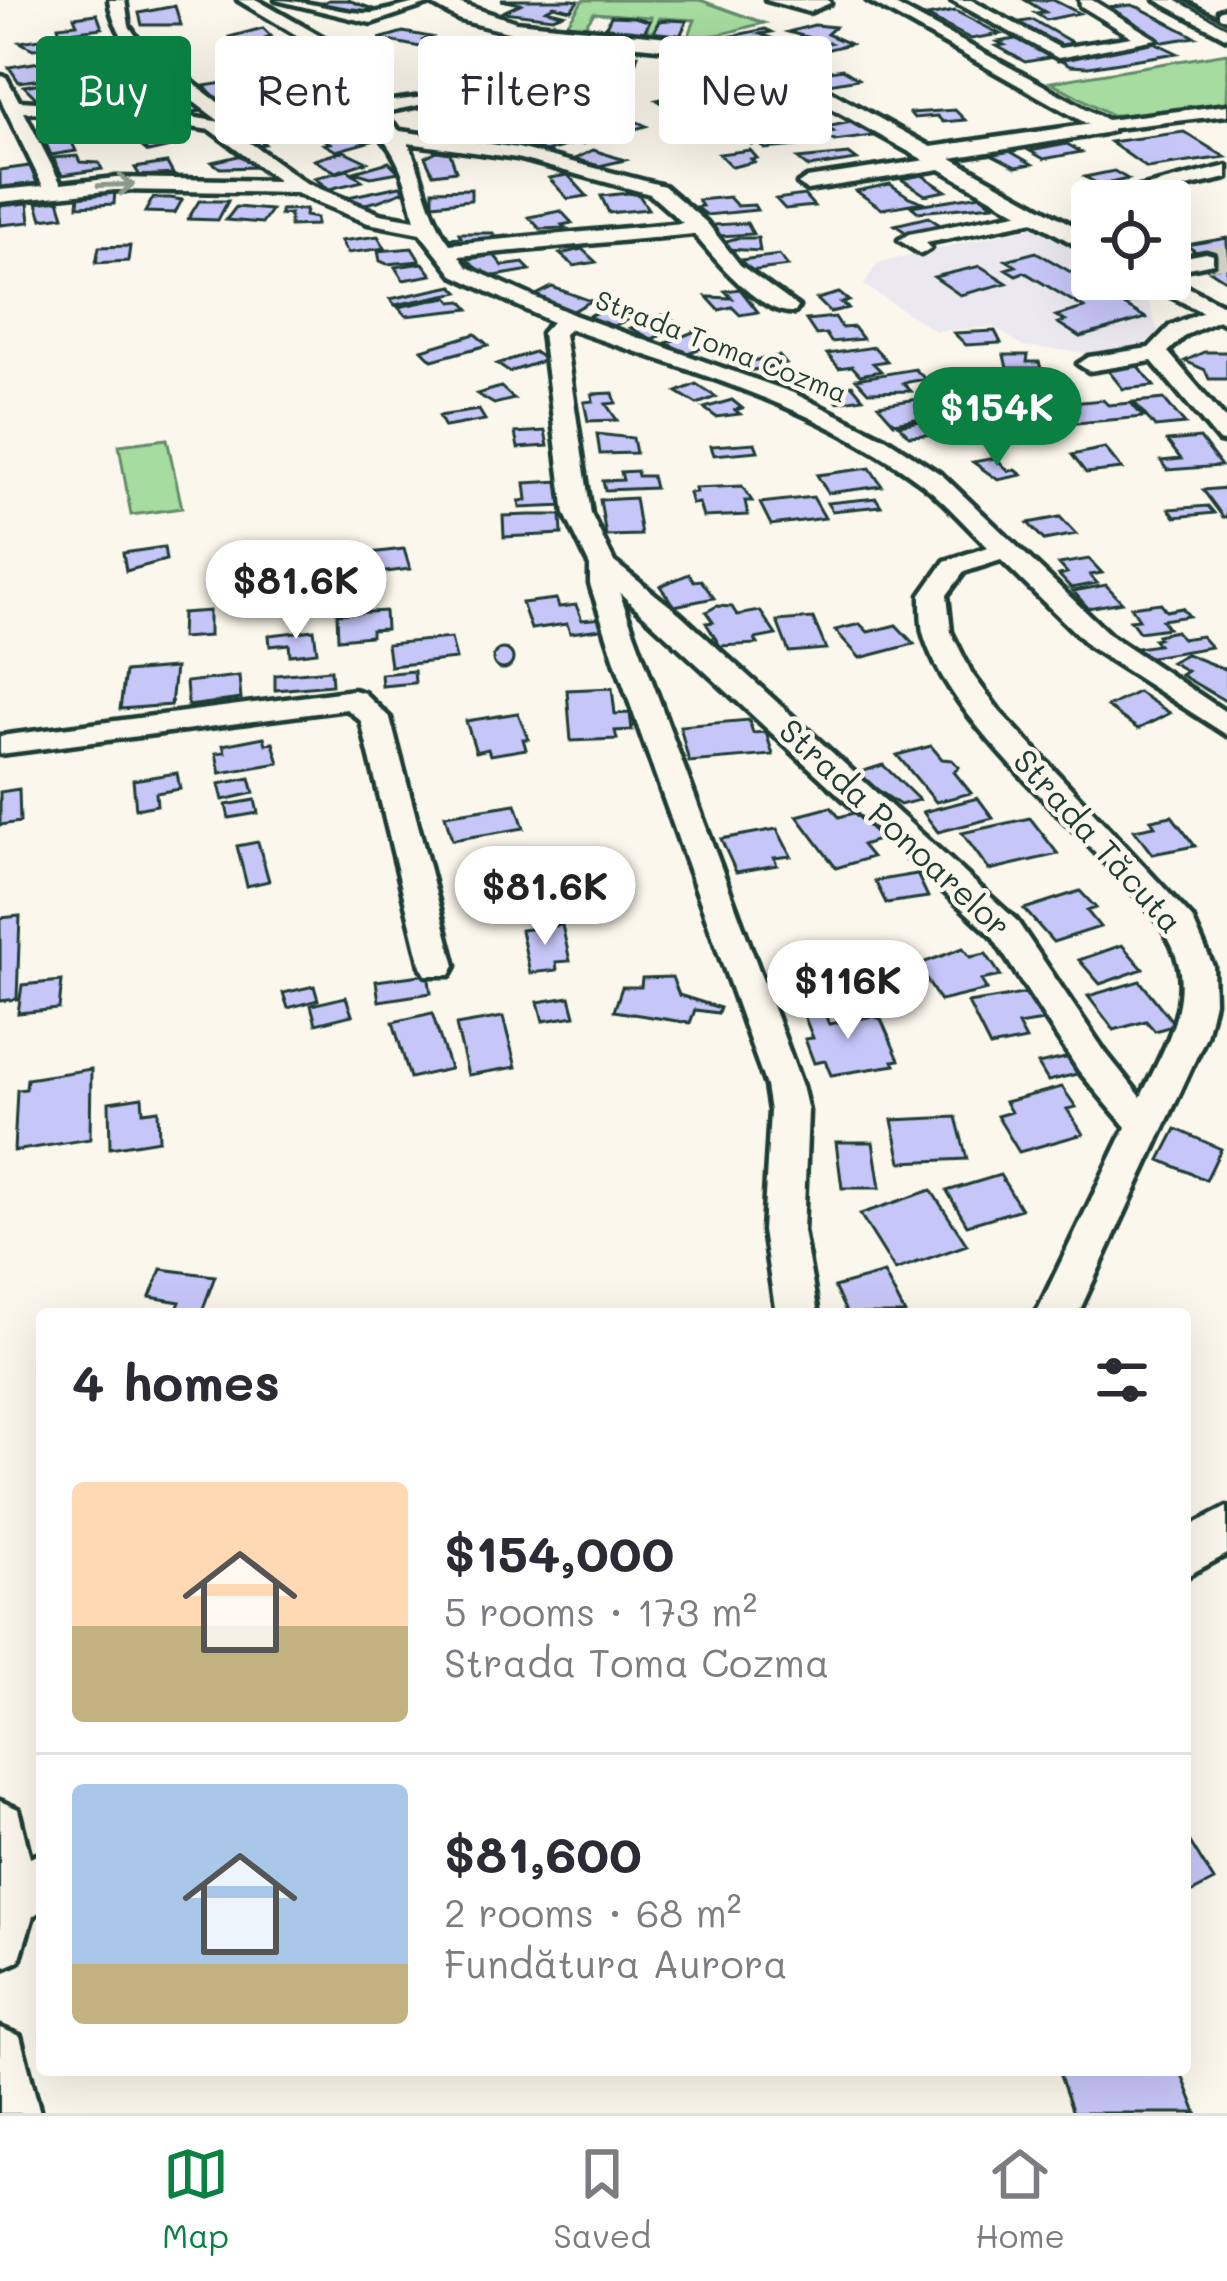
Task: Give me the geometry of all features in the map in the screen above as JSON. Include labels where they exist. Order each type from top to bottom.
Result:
[{"type":"main road","points":[[435,0],[488,22],[576,36]]},
{"type":"main road","points":[[435,0],[522,23],[693,41],[751,53],[809,77],[939,156],[1104,126]]},
{"type":"main road","points":[[1166,0],[1227,19]]},
{"type":"main road","points":[[1198,0],[1227,19]]},
{"type":"main road","points":[[635,41],[689,45],[770,66],[939,156],[1069,207]]},
{"type":"main road","points":[[1191,291],[1225,310]]},
{"type":"main road","points":[[1191,296],[1225,310]]},
{"type":"street","points":[[117,0],[121,26],[134,45],[222,130],[299,187],[375,219],[428,228]]},
{"type":"street","points":[[246,0],[309,36]]},
{"type":"street","points":[[284,0],[371,18],[435,0]]},
{"type":"street","points":[[774,0],[809,7],[819,2],[843,13]]},
{"type":"street","points":[[875,0],[1104,126],[1227,110]]},
{"type":"street","points":[[959,0],[1058,53],[1148,39],[1084,1]]},
{"type":"street","points":[[1084,1],[1106,0]]},
{"type":"street","points":[[375,34],[388,16]]},
{"type":"street","points":[[0,81],[54,189]]},
{"type":"street","points":[[14,106],[214,120]]},
{"type":"street","points":[[395,136],[418,139]]},
{"type":"street","name":"Strada Toma Cozma","points":[[395,136],[415,176],[428,228],[442,251],[477,281],[566,320],[785,398],[877,442],[934,480],[1100,641],[1227,726]]},
{"type":"street","points":[[462,144],[582,167],[663,193],[700,227],[733,268],[788,307]]},
{"type":"street","points":[[807,184],[939,156]]},
{"type":"street","points":[[921,248],[909,240],[1227,172]]},
{"type":"street","points":[[0,196],[116,184],[299,187]]},
{"type":"street","points":[[442,251],[700,227]]},
{"type":"street","points":[[1191,262],[1206,259]]},
{"type":"street","points":[[1089,364],[1156,353],[1167,338],[1225,310]]},
{"type":"street","points":[[566,320],[553,333],[566,455],[578,514],[603,566],[603,584],[784,1086],[789,1112],[784,1231],[796,1308]]},
{"type":"street","points":[[1156,353],[1227,436]]},
{"type":"street","name":"Strada Tăcuta","points":[[1005,550],[961,559],[938,578],[934,604],[939,635],[953,669],[984,715],[1175,918],[1196,966],[1197,1002],[1188,1036],[1060,1308]]},
{"type":"street","name":"Strada Ponoarelor","points":[[603,566],[670,620],[1004,928],[1040,973],[1117,1096],[1148,1124]]},
{"type":"street","points":[[621,632],[670,620]]},
{"type":"street","points":[[0,745],[354,699],[375,718],[438,966]]},
{"type":"street","points":[[1191,1551],[1227,1528]]},
{"type":"street","points":[[0,1827],[18,1907]]},
{"type":"street","points":[[0,2056],[12,2113]]},
{"type":"shaded area","points":[[1039,225],[1071,243],[1071,300],[1148,300],[1158,332],[1142,346],[1087,353],[1023,346],[994,327],[935,331],[864,285],[877,263]]},
{"type":"green space","points":[[583,0],[700,0],[764,23],[699,36],[689,35],[695,20],[660,18],[652,33],[646,33],[651,17],[594,13],[583,29],[566,26]]},
{"type":"green space","points":[[1227,53],[1227,103],[1155,115],[1112,115],[1051,82]]},
{"type":"green space","points":[[167,439],[182,508],[131,515],[119,445]]},
{"type":"building","points":[[348,0],[373,9],[365,13],[320,4]]},
{"type":"building","points":[[501,0],[578,1],[571,10],[554,6],[546,10],[563,14],[553,18],[503,12],[520,4]]},
{"type":"building","points":[[1025,0],[1053,0],[1079,13],[1046,20],[1035,13],[1045,12]]},
{"type":"building","points":[[1131,5],[1195,37],[1164,42],[1104,8]]},
{"type":"building","points":[[175,6],[181,25],[142,25],[139,13]]},
{"type":"building","points":[[955,11],[1000,34],[971,39],[927,16]]},
{"type":"building","points":[[97,14],[102,28],[60,33],[58,26],[77,24],[74,17]]},
{"type":"building","points":[[611,16],[649,21],[644,33],[604,31]]},
{"type":"building","points":[[1033,20],[1080,47],[1060,50],[1014,23]]},
{"type":"building","points":[[659,21],[687,21],[680,36],[653,35]]},
{"type":"building","points":[[814,25],[835,27],[827,34],[832,36],[788,32]]},
{"type":"building","points":[[263,28],[271,36],[233,36]]},
{"type":"building","points":[[403,32],[425,36],[418,36],[418,47],[394,42],[394,36],[389,36]]},
{"type":"building","points":[[771,32],[760,34],[766,36],[732,36]]},
{"type":"building","points":[[832,36],[850,44],[832,48]]},
{"type":"building","points":[[1021,38],[1054,57],[1025,62],[997,46]]},
{"type":"building","points":[[1154,42],[1177,53],[1088,67],[1070,66],[1054,57]]},
{"type":"building","points":[[36,63],[36,80],[19,82],[9,67]]},
{"type":"building","points":[[842,69],[858,79],[832,83],[832,71]]},
{"type":"building","points":[[191,98],[207,111],[191,112]]},
{"type":"building","points":[[955,110],[965,120],[943,122],[937,116],[914,118],[910,113]]},
{"type":"building","points":[[851,122],[881,135],[834,141],[832,126]]},
{"type":"building","points":[[1184,132],[1225,157],[1147,168],[1110,142]]},
{"type":"building","points":[[46,144],[73,144],[76,151],[51,155]]},
{"type":"building","points":[[139,144],[184,144],[148,152]]},
{"type":"building","points":[[324,144],[361,144],[336,151]]},
{"type":"building","points":[[528,144],[570,145],[545,152]]},
{"type":"building","points":[[761,144],[796,146],[765,149]]},
{"type":"building","points":[[1067,144],[1081,152],[1044,159],[1030,151]]},
{"type":"building","points":[[1006,149],[1032,164],[1016,167],[989,153]]},
{"type":"building","points":[[593,150],[625,160],[599,166],[575,159]]},
{"type":"building","points":[[750,150],[757,158],[751,159],[754,162],[732,167],[719,154]]},
{"type":"building","points":[[344,151],[367,162],[336,172],[314,160]]},
{"type":"building","points":[[437,151],[450,153],[456,171],[433,174],[425,157]]},
{"type":"building","points":[[849,154],[857,160],[808,167],[798,159]]},
{"type":"building","points":[[242,155],[258,167],[220,168],[212,162]]},
{"type":"building","points":[[77,156],[80,162],[99,163],[102,169],[62,175],[53,158]]},
{"type":"building","points":[[389,162],[399,172],[371,177],[354,172]]},
{"type":"building","points":[[167,163],[173,174],[140,176],[135,168]]},
{"type":"building","points":[[30,166],[37,183],[0,188],[0,170]]},
{"type":"building","points":[[348,170],[363,181],[329,189],[314,178]]},
{"type":"building","points":[[1114,171],[1128,179],[1091,180],[1085,177]]},
{"type":"building","points":[[568,175],[587,196],[568,199],[549,178]]},
{"type":"building","points":[[922,175],[946,191],[925,195],[901,179]]},
{"type":"building","points":[[890,184],[922,202],[882,209],[856,191]]},
{"type":"building","points":[[400,186],[405,191],[356,206],[348,197]]},
{"type":"building","points":[[471,189],[471,200],[433,204],[433,190]]},
{"type":"building","points":[[115,190],[114,204],[78,206],[79,194]]},
{"type":"building","points":[[639,195],[648,209],[609,213],[601,196]]},
{"type":"building","points":[[804,195],[814,206],[785,209],[776,199]]},
{"type":"building","points":[[981,195],[993,205],[918,212],[911,206]]},
{"type":"building","points":[[729,197],[737,206],[754,205],[757,210],[707,215],[696,207],[702,206],[698,200]]},
{"type":"building","points":[[153,198],[182,200],[175,213],[145,212]]},
{"type":"building","points":[[59,200],[64,216],[42,219],[37,203]]},
{"type":"building","points":[[199,201],[228,201],[218,220],[188,219]]},
{"type":"building","points":[[28,203],[30,222],[0,225],[0,206]]},
{"type":"building","points":[[236,207],[271,210],[262,223],[226,220]]},
{"type":"building","points":[[306,209],[305,216],[316,218],[316,225],[290,226],[290,214],[280,215],[281,210]]},
{"type":"building","points":[[561,211],[572,223],[562,225],[565,228],[540,229],[529,217]]},
{"type":"building","points":[[928,217],[945,228],[911,236],[895,225]]},
{"type":"building","points":[[747,223],[753,234],[720,236],[713,225]]},
{"type":"building","points":[[459,233],[493,233],[497,242],[452,246],[448,238],[461,237]]},
{"type":"building","points":[[378,236],[385,248],[348,253],[341,241]]},
{"type":"building","points":[[758,238],[760,251],[727,249],[726,241]]},
{"type":"building","points":[[1227,238],[1227,251],[1202,256],[1191,244]]},
{"type":"building","points":[[130,246],[128,261],[96,263],[99,247]]},
{"type":"building","points":[[412,248],[420,261],[380,261],[378,251]]},
{"type":"building","points":[[582,249],[596,262],[574,266],[560,254]]},
{"type":"building","points":[[1227,251],[1225,280],[1208,269],[1218,267],[1202,256]]},
{"type":"building","points":[[1036,252],[1071,272],[1071,300],[1131,300],[1135,302],[1124,305],[1146,318],[1080,337],[1058,323],[1065,321],[1056,316],[1084,308],[1024,272],[1016,275],[1006,269],[1016,266],[1006,260]]},
{"type":"building","points":[[494,255],[503,266],[523,263],[530,270],[483,278],[468,259]]},
{"type":"building","points":[[779,255],[788,266],[749,271],[741,260]]},
{"type":"building","points":[[423,263],[432,275],[403,280],[395,267]]},
{"type":"building","points":[[980,266],[1007,283],[960,295],[934,277]]},
{"type":"building","points":[[453,286],[459,292],[395,305],[390,299]]},
{"type":"building","points":[[552,287],[591,301],[573,311],[534,296]]},
{"type":"building","points":[[740,289],[758,312],[740,315],[732,307],[719,310],[707,297],[732,298],[725,291]]},
{"type":"building","points":[[839,293],[849,301],[841,303],[848,308],[830,312],[817,299]]},
{"type":"building","points":[[448,297],[469,309],[406,316],[398,307]]},
{"type":"building","points":[[607,308],[629,319],[611,327],[588,316]]},
{"type":"building","points":[[662,315],[683,326],[652,339],[630,328]]},
{"type":"building","points":[[835,317],[842,328],[854,327],[863,339],[831,342],[826,334],[816,335],[806,320]]},
{"type":"building","points":[[698,330],[741,355],[728,361],[701,348],[688,353],[666,343]]},
{"type":"building","points":[[995,331],[1001,343],[966,345],[954,333]]},
{"type":"building","points":[[475,334],[488,345],[432,360],[422,350]]},
{"type":"building","points":[[874,347],[887,361],[873,363],[881,371],[860,375],[852,366],[839,368],[827,354]]},
{"type":"building","points":[[534,352],[546,360],[509,372],[497,364]]},
{"type":"building","points":[[1204,352],[1227,352],[1227,379],[1209,379],[1205,370],[1185,361]]},
{"type":"building","points":[[1004,355],[1028,355],[1027,362],[1039,362],[1041,368],[1007,368]]},
{"type":"building","points":[[779,356],[786,364],[747,371],[740,363]]},
{"type":"building","points":[[1137,365],[1154,386],[1123,389],[1106,368]]},
{"type":"building","points":[[915,369],[925,379],[903,383],[911,391],[868,392],[856,379]]},
{"type":"building","points":[[696,384],[716,397],[697,404],[677,392]]},
{"type":"building","points":[[852,385],[863,398],[837,402],[826,389]]},
{"type":"building","points":[[501,387],[514,399],[494,404],[477,394]]},
{"type":"building","points":[[613,393],[616,403],[606,404],[617,420],[588,421],[584,402],[593,401],[592,394]]},
{"type":"building","points":[[931,397],[948,413],[894,423],[878,405]]},
{"type":"building","points":[[1164,399],[1185,424],[1155,427],[1134,402]]},
{"type":"building","points":[[732,400],[742,408],[735,410],[740,414],[716,417],[704,408]]},
{"type":"building","points":[[1103,400],[1108,405],[1131,403],[1143,417],[1077,423],[1067,411],[1077,410],[1071,403]]},
{"type":"building","points":[[479,410],[485,420],[445,427],[439,416]]},
{"type":"building","points":[[942,417],[956,433],[909,436],[899,425]]},
{"type":"building","points":[[545,431],[548,446],[518,448],[515,433]]},
{"type":"building","points":[[597,434],[633,438],[636,453],[600,454]]},
{"type":"building","points":[[1200,438],[1221,466],[1167,470],[1161,461],[1181,459],[1167,441]]},
{"type":"building","points":[[755,443],[758,451],[714,455],[711,446]]},
{"type":"building","points":[[1105,448],[1122,469],[1086,473],[1072,455]]},
{"type":"building","points":[[995,458],[1022,475],[998,480],[973,462]]},
{"type":"building","points":[[870,468],[882,486],[828,493],[817,475]]},
{"type":"building","points":[[637,471],[638,476],[652,476],[655,488],[605,490],[603,481],[623,480],[621,472]]},
{"type":"building","points":[[560,481],[564,506],[520,508],[519,501],[527,500],[525,483]]},
{"type":"building","points":[[742,486],[752,501],[745,501],[748,515],[703,517],[689,493],[696,492],[695,488]]},
{"type":"building","points":[[1227,488],[1227,517],[1223,517],[1203,490]]},
{"type":"building","points":[[813,497],[825,518],[771,525],[760,503]]},
{"type":"building","points":[[635,498],[641,535],[606,536],[600,500]]},
{"type":"building","points":[[876,498],[881,506],[832,511],[827,503]]},
{"type":"building","points":[[1208,506],[1214,513],[1175,517],[1169,509]]},
{"type":"building","points":[[561,515],[562,534],[504,537],[503,516]]},
{"type":"building","points":[[1060,517],[1076,534],[1044,540],[1028,523]]},
{"type":"building","points":[[164,547],[166,560],[126,571],[123,553]]},
{"type":"building","points":[[404,549],[410,569],[347,577],[344,565],[355,564],[353,555]]},
{"type":"building","points":[[1089,559],[1102,573],[1090,575],[1097,583],[1071,588],[1059,575],[1067,573],[1059,564]]},
{"type":"building","points":[[689,574],[694,581],[701,580],[714,598],[674,606],[660,586]]},
{"type":"building","points":[[1106,585],[1122,602],[1088,608],[1073,591]]},
{"type":"building","points":[[556,599],[559,607],[576,605],[582,620],[604,618],[608,628],[570,633],[567,624],[531,629],[522,603]]},
{"type":"building","points":[[1160,603],[1166,611],[1182,608],[1189,616],[1162,620],[1168,628],[1139,632],[1130,620],[1139,619],[1131,607]]},
{"type":"building","points":[[717,606],[732,607],[737,615],[760,611],[776,635],[755,639],[758,644],[720,646],[706,623],[713,622],[706,612]]},
{"type":"building","points":[[209,611],[209,636],[181,638],[182,613]]},
{"type":"building","points":[[385,611],[386,629],[371,630],[371,636],[338,639],[337,614]]},
{"type":"building","points":[[813,618],[826,649],[789,652],[777,621]]},
{"type":"building","points":[[860,624],[868,632],[896,625],[914,644],[860,658],[835,630]]},
{"type":"building","points":[[314,630],[317,652],[290,655],[289,644],[270,646],[269,635]]},
{"type":"building","points":[[1176,631],[1182,639],[1201,636],[1211,647],[1145,658],[1136,648],[1158,645],[1153,639],[1157,635]]},
{"type":"building","points":[[451,638],[456,659],[390,666],[387,644]]},
{"type":"building","points":[[503,649],[513,659],[503,669],[493,659]]},
{"type":"building","points":[[1186,654],[1227,670],[1227,702],[1181,675],[1187,671],[1171,662]]},
{"type":"building","points":[[175,668],[171,705],[120,709],[125,672]]},
{"type":"building","points":[[331,670],[332,685],[275,690],[275,675]]},
{"type":"building","points":[[414,671],[415,683],[382,686],[381,674]]},
{"type":"building","points":[[239,676],[241,699],[188,706],[186,682]]},
{"type":"building","points":[[612,688],[615,714],[630,713],[632,730],[615,731],[617,739],[571,741],[567,690]]},
{"type":"building","points":[[1138,692],[1170,713],[1138,729],[1107,707]]},
{"type":"building","points":[[518,713],[528,739],[523,739],[526,749],[490,755],[488,749],[476,752],[466,721]]},
{"type":"building","points":[[749,720],[753,733],[766,732],[773,755],[689,762],[680,726]]},
{"type":"building","points":[[264,737],[266,744],[273,743],[279,763],[220,773],[216,753],[225,752],[223,745]]},
{"type":"building","points":[[931,746],[942,759],[959,767],[954,772],[971,793],[936,802],[897,755]]},
{"type":"building","points":[[883,765],[919,800],[900,805],[854,774]]},
{"type":"building","points":[[177,773],[180,789],[156,793],[157,805],[136,809],[133,780]]},
{"type":"building","points":[[250,778],[254,793],[223,800],[219,784]]},
{"type":"building","points":[[19,789],[20,822],[0,825],[0,792]]},
{"type":"building","points":[[978,798],[993,818],[938,832],[923,812]]},
{"type":"building","points":[[255,800],[258,813],[229,818],[226,805]]},
{"type":"building","points":[[516,804],[524,828],[452,840],[445,815]]},
{"type":"building","points":[[831,807],[839,817],[865,810],[887,837],[862,845],[872,857],[836,868],[797,816]]},
{"type":"building","points":[[1172,816],[1195,846],[1152,854],[1134,830]]},
{"type":"building","points":[[1030,818],[1058,854],[989,870],[962,833]]},
{"type":"building","points":[[777,829],[791,856],[774,858],[777,865],[736,872],[721,839]]},
{"type":"building","points":[[258,842],[269,881],[247,886],[237,846]]},
{"type":"building","points":[[917,874],[928,897],[886,903],[875,881]]},
{"type":"building","points":[[1080,891],[1096,908],[1087,911],[1100,927],[1053,942],[1024,909]]},
{"type":"building","points":[[20,916],[17,999],[0,1001],[0,918]]},
{"type":"building","points":[[562,925],[570,961],[556,962],[557,970],[530,973],[521,930]]},
{"type":"building","points":[[1122,945],[1143,969],[1100,984],[1079,960]]},
{"type":"building","points":[[963,948],[970,957],[986,954],[1001,976],[981,980],[987,990],[940,1001],[917,965]]},
{"type":"building","points":[[428,974],[431,993],[379,1001],[376,981]]},
{"type":"building","points":[[672,977],[679,995],[720,1008],[718,1013],[695,1010],[690,1023],[614,1011],[622,987],[641,987],[642,978]]},
{"type":"building","points":[[62,981],[59,1009],[18,1013],[22,985]]},
{"type":"building","points":[[1140,981],[1175,1025],[1155,1031],[1146,1021],[1114,1030],[1088,996]]},
{"type":"building","points":[[314,986],[318,1000],[288,1008],[283,993]]},
{"type":"building","points":[[1035,992],[1050,1020],[1018,1025],[1026,1040],[990,1047],[968,1003]]},
{"type":"building","points":[[346,997],[352,1015],[316,1024],[311,1005]]},
{"type":"building","points":[[570,997],[575,1016],[543,1021],[538,1002]]},
{"type":"building","points":[[819,1000],[829,1024],[873,1016],[881,1019],[899,1060],[893,1061],[895,1065],[831,1075],[825,1061],[814,1063],[805,1039],[813,1038],[799,1003]]},
{"type":"building","points":[[432,1013],[450,1069],[410,1078],[393,1022]]},
{"type":"building","points":[[503,1017],[516,1067],[468,1075],[456,1025]]},
{"type":"building","points":[[1070,1057],[1081,1073],[1048,1081],[1038,1064]]},
{"type":"building","points":[[91,1069],[90,1139],[14,1151],[17,1090],[26,1089],[27,1079]]},
{"type":"building","points":[[1062,1087],[1076,1107],[1067,1109],[1083,1134],[1019,1152],[997,1116],[1011,1112],[1005,1102]]},
{"type":"building","points":[[142,1097],[143,1112],[158,1110],[159,1140],[110,1148],[109,1102]]},
{"type":"building","points":[[956,1117],[967,1159],[901,1162],[892,1120]]},
{"type":"building","points":[[1176,1129],[1221,1149],[1206,1180],[1160,1160]]},
{"type":"building","points":[[836,1142],[873,1142],[880,1188],[842,1188]]},
{"type":"building","points":[[1000,1175],[1021,1209],[967,1225],[947,1191]]},
{"type":"building","points":[[931,1190],[967,1245],[895,1270],[860,1214]]},
{"type":"building","points":[[161,1269],[215,1276],[203,1308],[178,1308],[180,1302],[150,1297]]},
{"type":"building","points":[[884,1273],[902,1308],[844,1308],[834,1287]]},
{"type":"building","points":[[1191,1844],[1214,1881],[1191,1893]]},
{"type":"building","points":[[1060,2076],[1182,2076],[1197,2113],[1073,2113]]},
{"type":"tunnel","points":[[1206,259],[1227,256]]},
{"type":"tram line","points":[[1178,0],[1227,26]]}]
